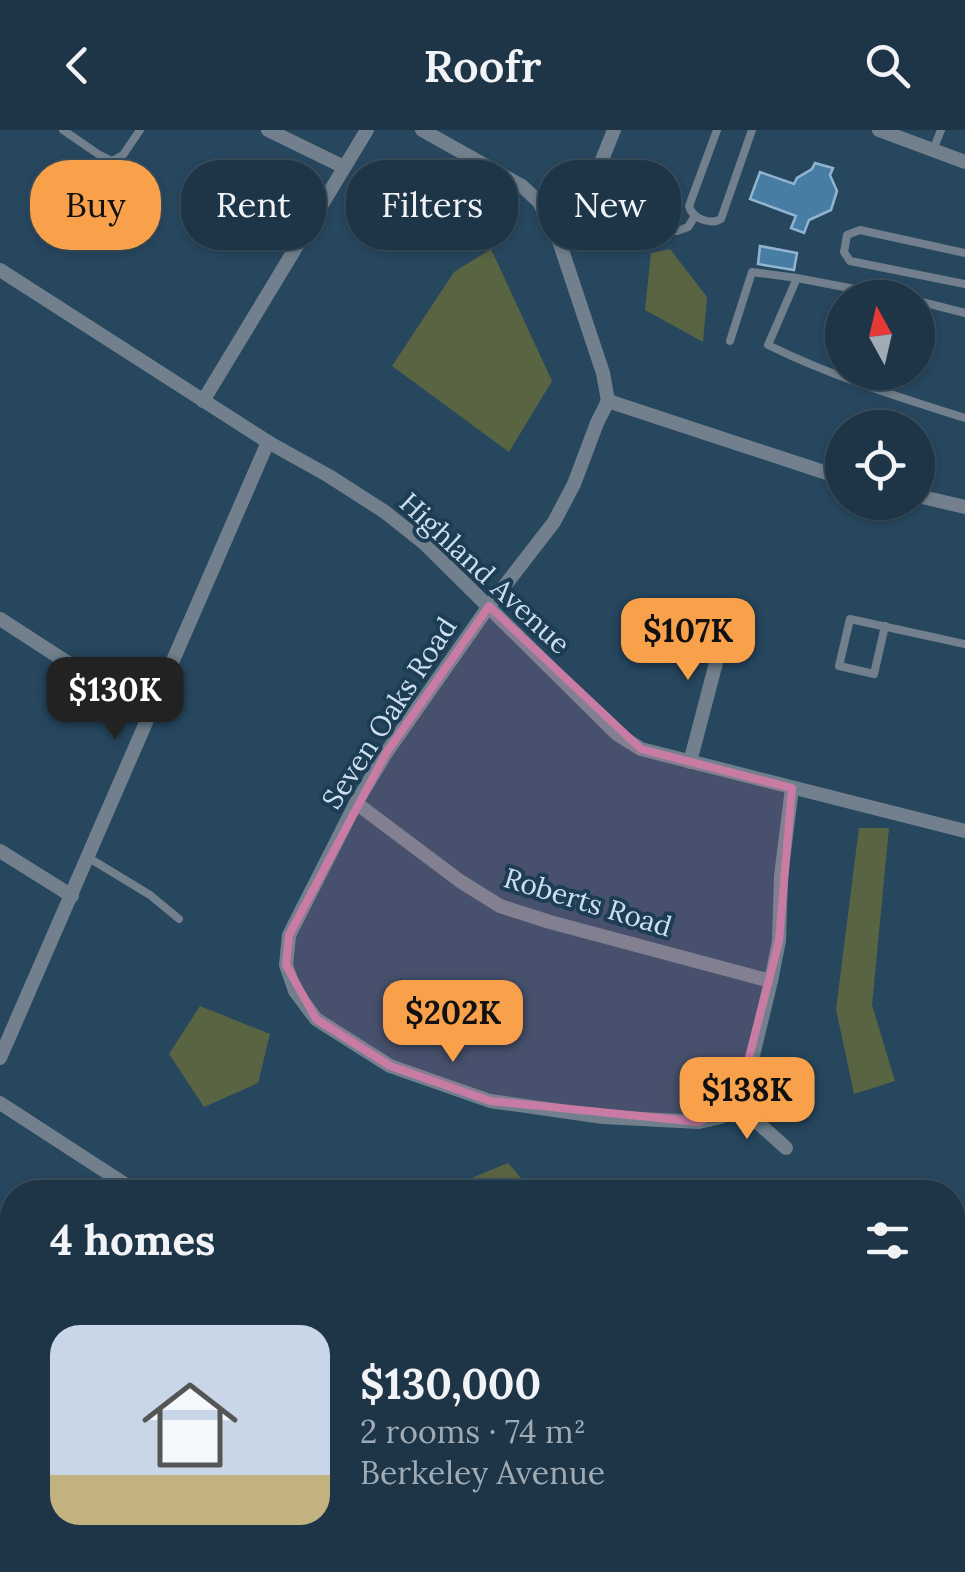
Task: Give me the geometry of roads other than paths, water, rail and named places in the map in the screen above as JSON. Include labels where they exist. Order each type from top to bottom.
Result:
[{"type":"street","points":[[268,130],[344,167]]},
{"type":"street","points":[[203,400],[367,130]]},
{"type":"street","points":[[422,130],[522,186],[539,202],[558,241],[603,373],[608,401],[825,472]]},
{"type":"street","points":[[602,160],[614,130]]},
{"type":"street","points":[[879,130],[902,134],[965,162]]},
{"type":"street","name":"Highland Avenue","points":[[0,270],[385,512],[424,543],[617,734],[641,749],[965,830]]},
{"type":"street","name":"Seven Oaks Road","points":[[608,401],[554,522],[488,606],[386,753],[356,804],[290,935],[286,965],[295,991],[316,1019],[390,1066],[490,1102],[604,1117],[699,1122],[720,1117],[737,1104]]},
{"type":"street","points":[[0,1058],[268,442]]},
{"type":"street","points":[[935,500],[965,507]]},
{"type":"street","points":[[0,619],[150,716]]},
{"type":"street","points":[[690,762],[731,619]]},
{"type":"street","points":[[786,1148],[737,1104],[748,1076],[779,941],[781,876],[792,788]]},
{"type":"street","name":"Roberts Road","points":[[356,804],[500,906],[771,981]]},
{"type":"street","points":[[0,851],[72,896]]},
{"type":"street","points":[[0,1103],[119,1180]]},
{"type":"lane","points":[[63,130],[112,161],[124,155],[140,130]]},
{"type":"lane","points":[[718,130],[690,206],[695,216],[711,222],[721,219],[752,130]]},
{"type":"lane","points":[[933,150],[940,130]]},
{"type":"lane","points":[[681,230],[695,216]]},
{"type":"lane","points":[[965,254],[860,230],[847,235],[844,252],[850,260],[965,284]]},
{"type":"lane","points":[[730,341],[752,272],[825,283]]},
{"type":"lane","points":[[796,278],[768,345],[806,364],[965,418]]},
{"type":"lane","points":[[935,305],[965,313]]},
{"type":"lane","points":[[885,626],[874,674],[839,666],[850,619],[885,626],[965,644]]},
{"type":"lane","points":[[89,858],[150,895],[180,919]]}]
